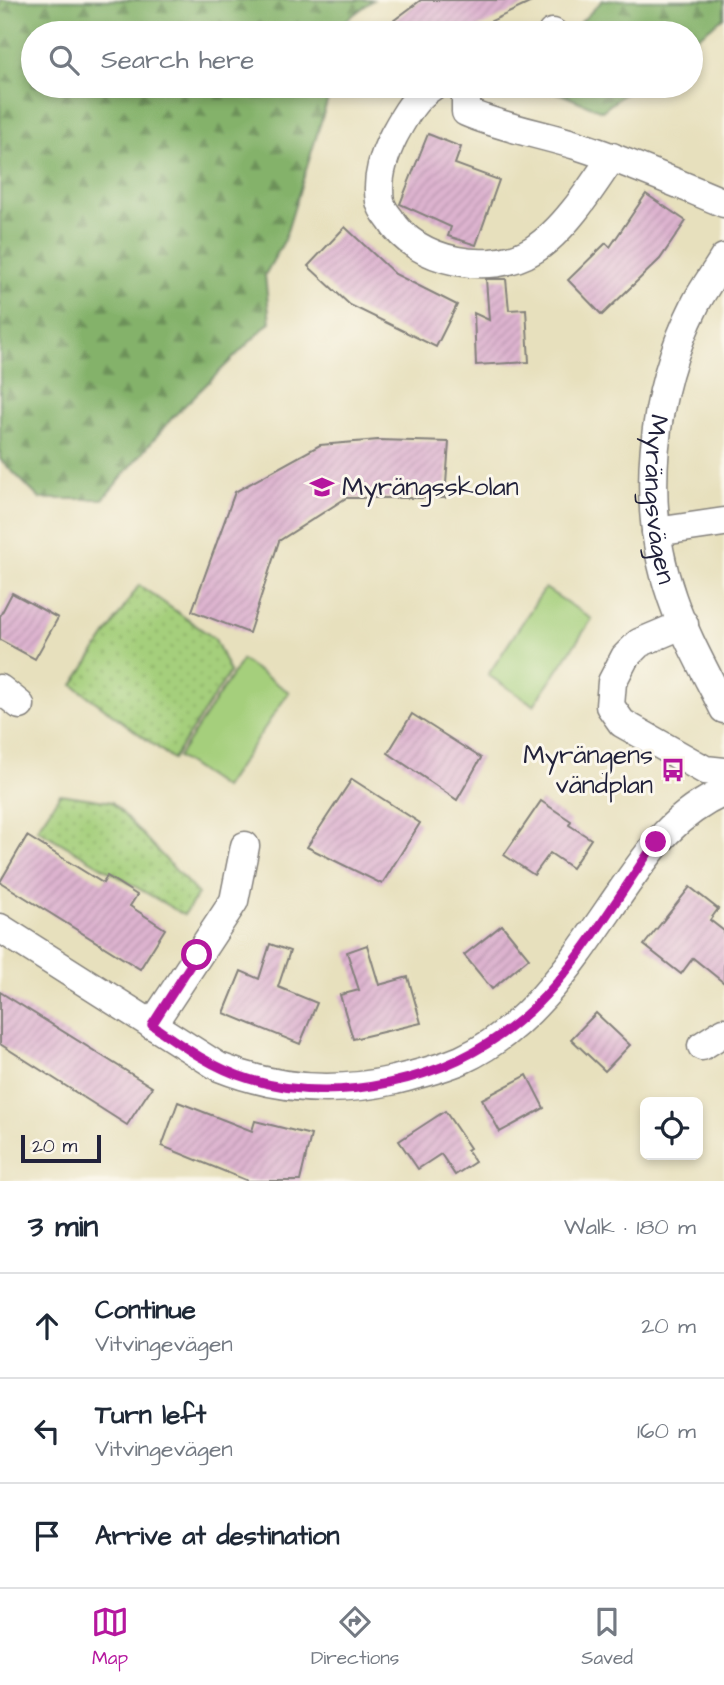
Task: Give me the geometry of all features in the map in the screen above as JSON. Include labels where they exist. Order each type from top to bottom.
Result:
[{"type":"street","points":[[419,98],[382,157],[380,203],[393,226],[417,246],[441,256],[471,263],[502,262],[533,250],[587,194],[612,157]]},
{"type":"street","points":[[466,98],[466,112],[501,127],[612,157],[724,203]]},
{"type":"street","name":"Myrängsvägen","points":[[724,258],[696,303],[676,354],[653,457],[652,503],[672,598],[724,709]]},
{"type":"street","points":[[656,532],[724,522]]},
{"type":"street","points":[[684,624],[639,643],[625,657],[612,682],[610,706],[622,723],[705,770],[724,772]]},
{"type":"street","points":[[0,928],[219,1068],[250,1079],[309,1090],[367,1087],[427,1072],[463,1059],[516,1023],[566,970],[656,842],[696,804],[724,792]]},
{"type":"street","points":[[152,1025],[234,901],[245,846]]},
{"type":"green space","points":[[0,0],[373,0],[345,21],[21,21],[21,98],[328,98],[284,241],[265,275],[270,322],[172,418],[103,499],[40,499],[0,459]]},
{"type":"green space","points":[[603,0],[724,0],[724,17],[703,33],[703,21],[582,21]]},
{"type":"green space","points":[[570,98],[619,98],[602,111]]},
{"type":"green space","points":[[139,585],[215,639],[230,672],[173,759],[73,685]]},
{"type":"green space","points":[[545,588],[592,619],[534,705],[488,675]]},
{"type":"green space","points":[[242,660],[289,692],[224,788],[178,757]]},
{"type":"green space","points":[[60,794],[112,802],[198,894],[184,915],[37,829]]},
{"type":"building","points":[[421,0],[536,0],[491,21],[393,21]]},
{"type":"building","points":[[428,134],[461,147],[455,164],[499,180],[476,245],[448,236],[451,227],[400,204]]},
{"type":"building","points":[[646,194],[686,221],[660,259],[602,315],[568,280],[606,243],[610,247]]},
{"type":"building","points":[[345,227],[395,274],[457,305],[436,347],[350,305],[308,266]]},
{"type":"building","points":[[486,279],[506,279],[509,310],[526,309],[529,362],[476,365],[474,313],[489,320]]},
{"type":"building","name":"Myrängsskolan","points":[[378,440],[449,442],[445,498],[346,498],[279,541],[249,633],[192,611],[235,492],[320,445]]},
{"type":"building","points":[[12,593],[58,618],[35,659],[0,640],[0,616]]},
{"type":"building","points":[[412,714],[481,758],[457,800],[388,753]]},
{"type":"building","points":[[352,779],[420,823],[382,884],[307,847]]},
{"type":"building","points":[[541,801],[571,821],[569,825],[591,839],[572,868],[550,853],[534,875],[504,855]]},
{"type":"building","points":[[27,836],[103,883],[107,876],[137,895],[130,906],[165,929],[140,969],[0,882]]},
{"type":"building","points":[[690,887],[718,909],[710,920],[724,931],[724,983],[693,958],[681,974],[644,945]]},
{"type":"building","points":[[502,925],[529,958],[492,989],[464,955]]},
{"type":"building","points":[[270,944],[290,951],[278,987],[317,1003],[300,1044],[224,1013],[241,971],[259,979]]},
{"type":"building","points":[[367,945],[379,985],[408,977],[421,1023],[353,1039],[340,995],[359,990],[347,952]]},
{"type":"building","points":[[0,992],[152,1087],[127,1125],[0,1044]]},
{"type":"building","points":[[596,1013],[630,1045],[605,1071],[571,1039]]},
{"type":"building","points":[[527,1075],[544,1108],[500,1132],[482,1099]]},
{"type":"building","points":[[178,1102],[252,1131],[255,1121],[311,1135],[300,1181],[248,1181],[162,1146]]},
{"type":"building","points":[[445,1111],[470,1148],[467,1150],[475,1162],[455,1175],[441,1154],[418,1169],[399,1141]]},
{"type":"place","name":"Myrängsskolan","points":[[322,487]]},
{"type":"place","name":"Myrängens vändplan","points":[[673,770]]},
{"type":"route","points":[[197,955],[152,1025],[219,1068],[250,1079],[309,1090],[367,1087],[427,1072],[463,1059],[516,1023],[566,970],[656,842]]}]
